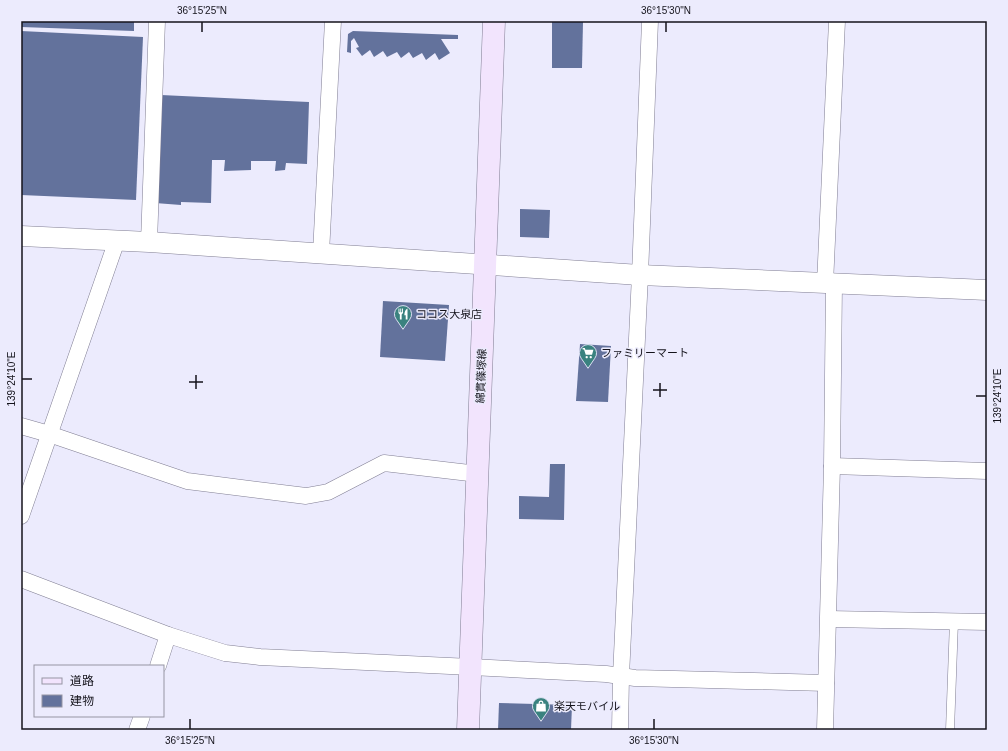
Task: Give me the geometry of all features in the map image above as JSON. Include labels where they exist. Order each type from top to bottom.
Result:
[{"type":"main road","name":"綿貫篠塚線","points":[[468,730],[494,21]]},
{"type":"street","points":[[149,242],[157,21]]},
{"type":"street","points":[[321,254],[333,21]]},
{"type":"street","points":[[620,730],[621,676],[640,275],[650,21]]},
{"type":"street","points":[[825,730],[832,466],[830,284],[837,21]]},
{"type":"street","points":[[21,236],[149,242],[640,275],[987,290]]},
{"type":"street","points":[[21,516],[117,240]]},
{"type":"street","points":[[21,426],[50,434],[187,481],[306,496],[328,492],[384,463],[478,474]]},
{"type":"street","points":[[832,466],[987,471]]},
{"type":"street","points":[[21,579],[168,635],[225,653],[260,657],[606,674],[635,678],[826,683]]},
{"type":"street","points":[[828,619],[987,622]]},
{"type":"street","points":[[158,665],[168,635]]},
{"type":"street","points":[[137,730],[142,717]]},
{"type":"lane","points":[[950,730],[954,621]]},
{"type":"building","points":[[21,21],[134,21],[134,31],[21,27]]},
{"type":"building","points":[[552,22],[583,22],[582,68],[552,68]]},
{"type":"building","points":[[21,31],[143,37],[136,200],[21,195]]},
{"type":"building","points":[[353,31],[458,35],[458,39],[441,39],[450,53],[439,60],[435,53],[426,60],[422,53],[413,58],[409,52],[401,58],[397,52],[387,57],[383,51],[374,57],[370,50],[362,56],[356,48],[359,47],[354,38],[351,41],[351,53],[347,52],[348,34]]},
{"type":"building","points":[[161,95],[309,102],[307,164],[286,163],[285,170],[275,171],[276,161],[251,161],[251,170],[224,171],[225,160],[212,160],[211,203],[181,202],[181,205],[155,203]]},
{"type":"building","points":[[520,209],[550,210],[549,238],[520,237]]},
{"type":"building","points":[[383,301],[449,305],[445,361],[380,357]]},
{"type":"building","points":[[580,344],[611,346],[608,402],[576,401]]},
{"type":"building","points":[[550,464],[565,464],[564,520],[519,519],[519,496],[549,497]]},
{"type":"building","points":[[499,703],[572,705],[571,730],[498,730]]},
{"type":"place","name":"ココス大泉店","points":[[403,329]]},
{"type":"place","name":"ファミリーマート","points":[[588,368]]},
{"type":"place","name":"楽天モバイル","points":[[541,721]]}]
